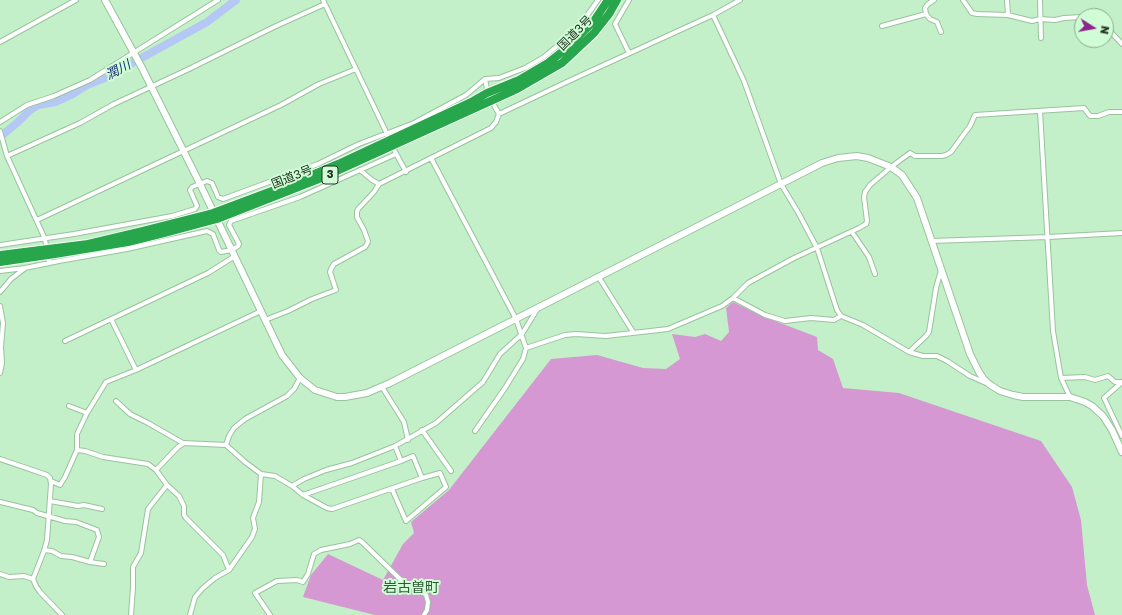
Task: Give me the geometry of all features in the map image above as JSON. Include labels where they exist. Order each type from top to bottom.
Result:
[{"type":"highway","name":"国道3号","points":[[0,262],[48,256],[128,242],[215,216],[319,179],[389,140],[489,96],[548,63],[567,48],[594,21],[608,0]]},
{"type":"highway","name":"国道3号","points":[[489,96],[527,83],[562,62],[594,33],[609,14],[617,0]]},
{"type":"highway","name":"国道3号","points":[[0,255],[48,256]]},
{"type":"street","points":[[0,42],[76,0]]},
{"type":"street","points":[[105,0],[142,68],[200,184],[282,355],[300,378],[315,390],[345,397],[367,394],[822,163],[847,156],[868,158],[891,167],[902,175],[917,198],[970,354],[979,372],[989,384]]},
{"type":"street","points":[[0,122],[27,105],[54,96],[90,80],[218,0]]},
{"type":"street","points":[[485,78],[491,79],[510,75],[526,68],[544,57],[579,26],[598,0]]},
{"type":"street","points":[[629,0],[615,24],[629,53]]},
{"type":"street","points":[[265,320],[336,290],[330,272],[331,269],[334,264],[364,248],[367,244],[368,240],[357,217],[357,212],[361,204],[374,192],[379,184],[406,172],[491,128],[496,122],[499,114],[713,15],[740,0]]},
{"type":"street","points":[[934,0],[925,8],[926,14],[930,19],[937,22],[941,32]]},
{"type":"street","points":[[963,0],[972,13],[1008,15],[1032,21],[1040,19],[1055,20],[1074,17]]},
{"type":"street","points":[[1007,0],[1008,15]]},
{"type":"street","points":[[1040,0],[1041,38]]},
{"type":"street","points":[[7,156],[80,122],[324,2],[389,140],[406,172]]},
{"type":"street","points":[[882,26],[926,14]]},
{"type":"street","points":[[713,15],[744,81],[781,184],[799,214],[816,248],[837,310],[841,316],[863,325],[909,352],[923,356],[937,356],[970,376],[989,384],[1000,391],[1018,396],[1070,397],[1092,406],[1103,416],[1112,430],[1122,452]]},
{"type":"street","points":[[1114,36],[1122,44]]},
{"type":"street","points":[[37,220],[281,104],[319,84],[356,69]]},
{"type":"street","points":[[485,78],[489,96],[499,114]]},
{"type":"street","points":[[0,244],[45,239],[165,218],[194,209],[197,206],[190,190],[192,187],[207,181],[210,182],[218,197],[223,199],[318,164],[359,144],[389,140],[414,123],[466,95],[485,78]]},
{"type":"street","points":[[526,348],[565,335],[576,334],[606,336],[668,329],[722,306],[733,298],[748,283],[866,224],[867,221],[864,197],[865,192],[870,185],[910,153],[915,156],[942,156],[951,152],[970,126],[975,115],[1084,108],[1090,116],[1098,116],[1109,112],[1122,112]]},
{"type":"street","points":[[1040,111],[1053,331],[1061,378],[1070,397]]},
{"type":"street","points":[[0,131],[7,156],[45,239],[48,256]]},
{"type":"street","points":[[0,292],[11,279],[25,268],[48,256],[127,249],[207,231],[213,234],[221,252],[232,250],[239,244],[229,225],[231,222],[300,198],[396,154]]},
{"type":"street","points":[[431,158],[516,318],[526,348],[524,359],[475,430]]},
{"type":"street","points":[[360,170],[379,184]]},
{"type":"street","points":[[852,232],[870,257],[875,274]]},
{"type":"street","points":[[931,241],[1122,233]]},
{"type":"street","points":[[65,341],[208,273],[235,256]]},
{"type":"street","points":[[0,271],[25,268]]},
{"type":"street","points":[[909,352],[926,336],[928,332],[941,270]]},
{"type":"street","points":[[598,276],[633,332]]},
{"type":"street","points":[[733,298],[765,315],[785,321],[811,318],[834,320],[841,316]]},
{"type":"street","points":[[0,306],[3,323],[0,347],[2,364],[0,373]]},
{"type":"street","points":[[292,486],[319,473],[352,463],[395,446],[436,423],[483,382],[500,354],[522,334],[538,307]]},
{"type":"street","points":[[0,459],[47,475],[51,481],[60,485],[77,451],[77,434],[87,413],[106,382],[136,370],[261,311]]},
{"type":"street","points":[[111,319],[136,370]]},
{"type":"street","points":[[1061,378],[1085,377],[1095,380],[1108,376],[1115,382],[1122,382]]},
{"type":"street","points":[[226,445],[228,436],[234,428],[245,419],[287,396],[294,389],[300,378]]},
{"type":"street","points":[[1122,382],[1104,398],[1122,436]]},
{"type":"street","points":[[382,387],[404,422],[408,440]]},
{"type":"street","points":[[116,401],[130,414],[148,422],[183,443],[226,445],[261,474],[275,476],[292,486],[303,495],[327,508],[332,509],[440,473],[446,487],[406,521],[392,490]]},
{"type":"street","points":[[68,406],[87,413]]},
{"type":"street","points":[[422,430],[451,471]]},
{"type":"street","points":[[156,470],[183,443]]},
{"type":"street","points":[[395,446],[401,461]]},
{"type":"street","points":[[77,451],[85,451],[103,458],[148,464],[156,470],[167,485],[183,501],[184,514],[186,518],[223,554],[230,570]]},
{"type":"street","points":[[303,495],[413,456],[422,478]]},
{"type":"street","points":[[190,615],[195,597],[215,578],[230,570],[252,537],[255,529],[253,518],[259,502],[261,474]]},
{"type":"street","points":[[51,481],[46,540],[44,550],[33,579],[40,592],[62,615]]},
{"type":"street","points":[[131,615],[134,587],[134,567],[141,553],[148,509],[167,485]]},
{"type":"street","points":[[50,501],[78,506],[84,505],[102,509]]},
{"type":"street","points":[[0,502],[32,510],[37,513],[65,521],[76,522],[97,530],[99,537],[90,562]]},
{"type":"street","points":[[270,615],[255,592],[277,582],[297,580],[303,582],[308,574],[314,554],[321,550],[350,544],[359,540],[400,579],[426,595],[428,602],[427,610],[424,615]]},
{"type":"street","points":[[44,550],[52,551],[60,556],[104,564]]},
{"type":"street","points":[[0,574],[9,577],[24,576],[33,579]]},
{"type":"shaded area","points":[[733,302],[762,316],[817,337],[818,350],[833,359],[843,388],[899,393],[1041,441],[1072,487],[1081,520],[1087,585],[1095,615],[375,615],[303,597],[311,575],[328,554],[383,580],[403,544],[414,533],[411,522],[449,490],[551,359],[597,355],[643,368],[666,369],[680,359],[672,334],[695,337],[705,334],[721,341],[729,332],[726,308]]},
{"type":"waterway","name":"潤川","points":[[0,137],[30,110],[38,105],[56,102],[87,85],[105,78],[207,22],[236,0]]},
{"type":"district","name":"岩古曽町","points":[[411,588]]}]
